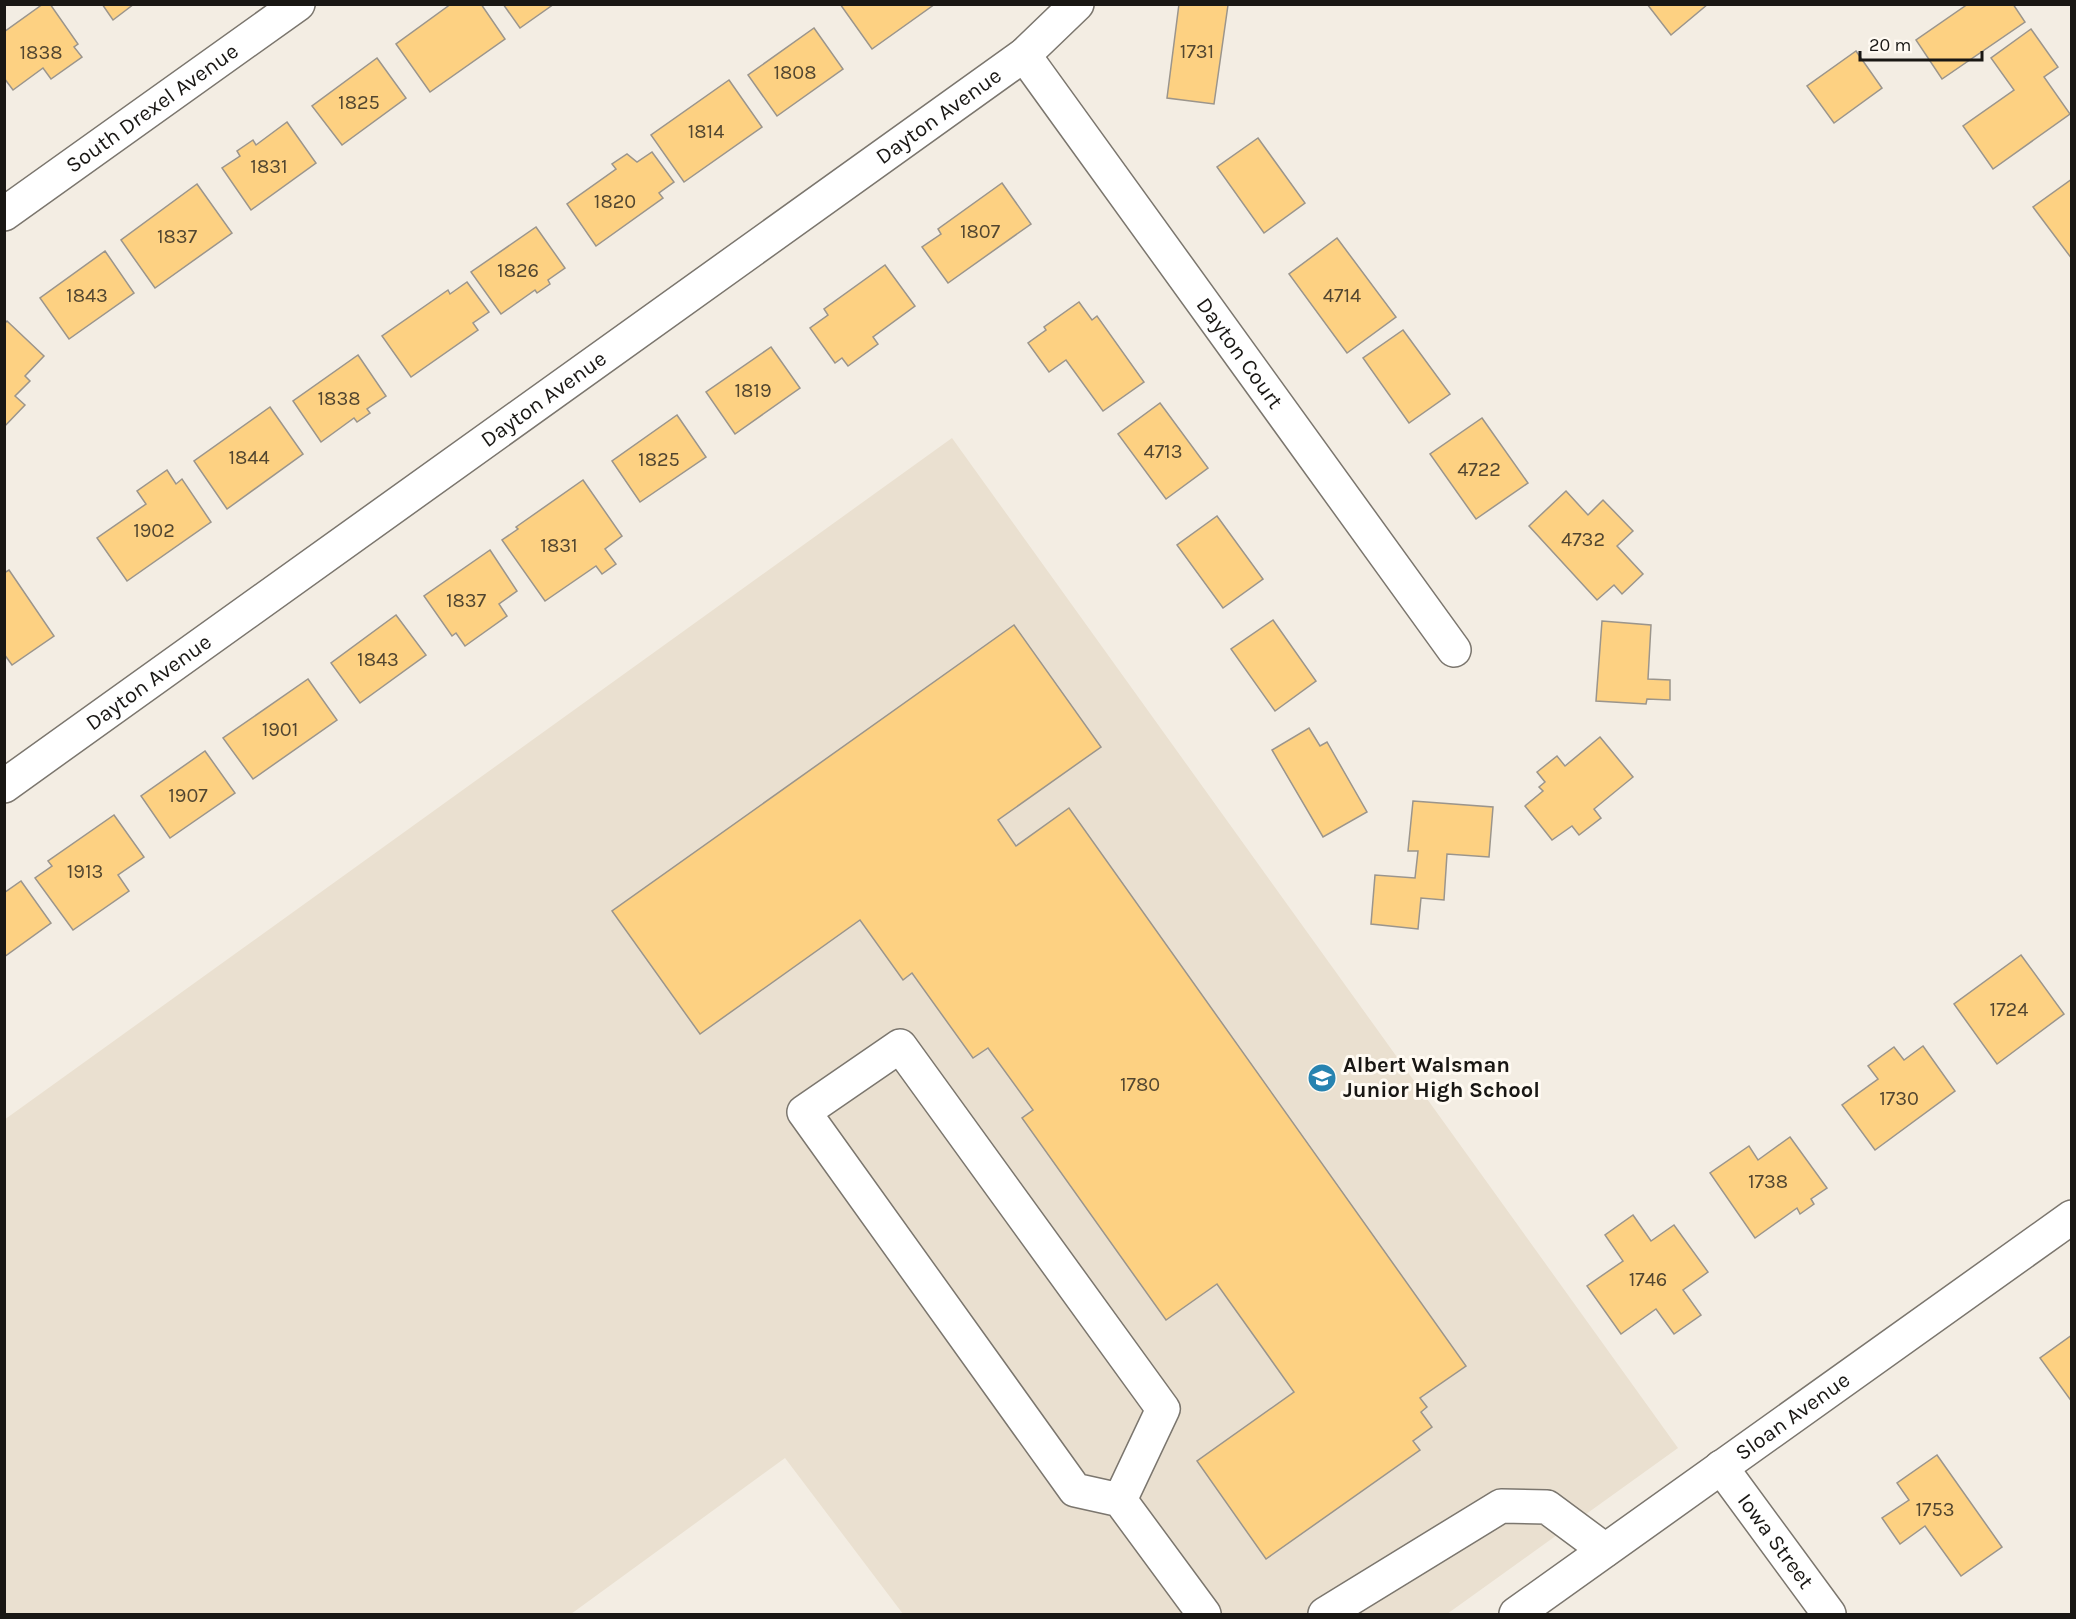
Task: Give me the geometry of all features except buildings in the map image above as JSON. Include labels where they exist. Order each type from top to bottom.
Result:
[{"type":"street","name":"South Drexel Avenue","points":[[4,214],[298,4]]},
{"type":"street","name":"Dayton Avenue","points":[[4,786],[1024,55],[1077,4]]},
{"type":"street","name":"Dayton Court","points":[[1024,55],[1454,650]]},
{"type":"street","points":[[1120,1500],[1163,1409],[900,1046],[804,1112],[1075,1490],[1120,1500],[1204,1614]]},
{"type":"street","name":"Sloan Avenue","points":[[1516,1614],[2072,1217]]},
{"type":"street","name":"Iowa Street","points":[[1721,1467],[1829,1614]]},
{"type":"street","points":[[1325,1614],[1501,1506],[1547,1507],[1605,1550]]},
{"type":"shaded area","points":[[952,438],[1678,1448],[1447,1614],[903,1614],[785,1458],[571,1614],[5,1614],[4,1120]]},
{"type":"place","name":"Albert Walsman Junior High School","points":[[1322,1078]]}]
